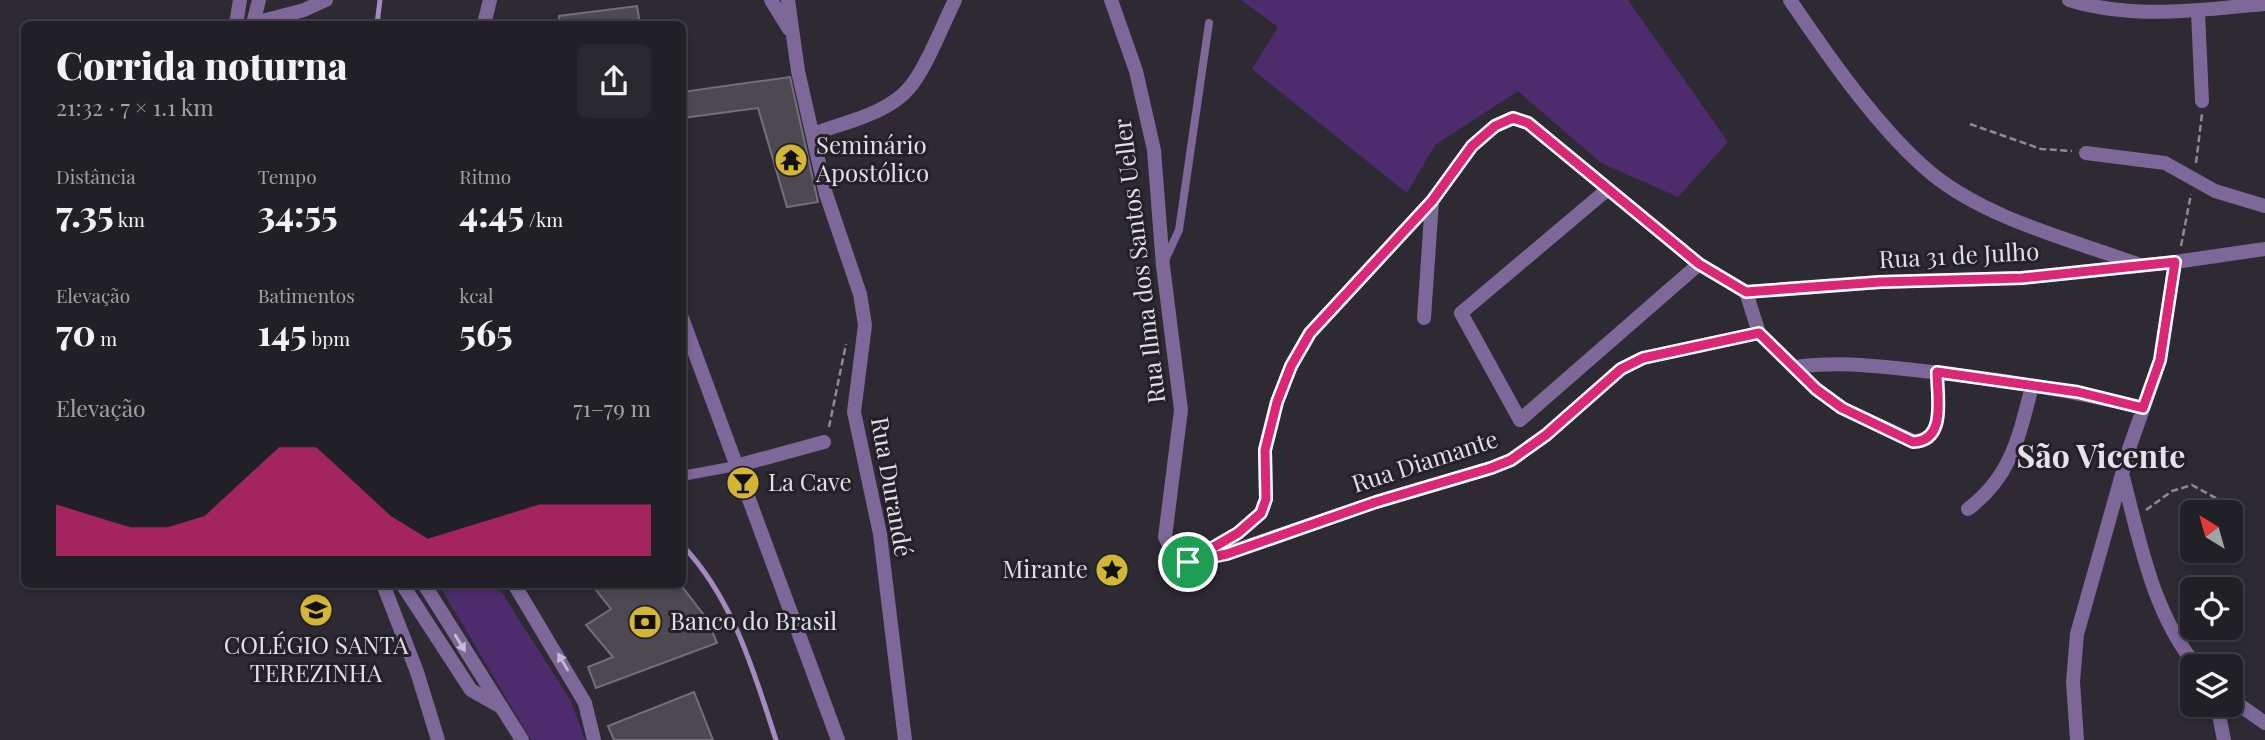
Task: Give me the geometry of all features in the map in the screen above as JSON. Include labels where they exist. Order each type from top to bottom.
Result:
[{"type":"street","points":[[236,21],[240,0]]},
{"type":"street","points":[[253,21],[259,0]]},
{"type":"street","points":[[263,21],[304,10],[326,0]]},
{"type":"street","points":[[485,21],[490,0]]},
{"type":"street","points":[[771,0],[792,34]]},
{"type":"street","name":"Rua Durandé","points":[[788,0],[792,34],[826,194],[860,294],[865,325],[854,412],[880,534],[905,740]]},
{"type":"street","points":[[813,134],[893,102],[911,86],[955,0]]},
{"type":"street","name":"Rua Ilma dos Santos Ueller","points":[[1111,0],[1136,71],[1154,150],[1163,266],[1181,410],[1179,446],[1165,537],[1172,551],[1188,562]]},
{"type":"street","points":[[1790,0],[1863,99],[1933,174],[1999,213],[2142,265]]},
{"type":"street","points":[[2069,0],[2118,11],[2198,12],[2265,4]]},
{"type":"street","points":[[2198,12],[2202,100]]},
{"type":"street","points":[[1188,562],[1238,533],[1261,513],[1266,499],[1265,450],[1277,402],[1291,366],[1310,333],[1432,201],[1472,146],[1495,126],[1513,118],[1528,123],[1699,264],[1746,292],[1759,333],[1816,389],[1842,408],[1913,442],[1925,441],[1933,435],[1937,423],[1937,372]]},
{"type":"street","points":[[2086,153],[2165,163],[2215,191],[2265,205]]},
{"type":"street","points":[[1608,189],[1461,313],[1520,420],[1699,264]]},
{"type":"street","points":[[1424,318],[1432,201]]},
{"type":"street","name":"Rua 31 de Julho","points":[[1746,292],[1880,282],[2022,278],[2175,262],[2265,249]]},
{"type":"street","points":[[2077,740],[2073,682],[2077,634],[2122,476],[2162,350],[2175,262]]},
{"type":"street","points":[[686,329],[838,740]]},
{"type":"street","name":"Rua Diamante","points":[[1188,562],[1227,554],[1376,502],[1511,460],[1546,435],[1621,369],[1643,358],[1759,333]]},
{"type":"street","points":[[1796,367],[1854,364],[1937,372],[2078,392],[2143,408]]},
{"type":"street","points":[[1968,509],[1996,485],[2007,466],[2020,433],[2032,386]]},
{"type":"street","points":[[686,475],[736,466],[824,442]]},
{"type":"street","points":[[2122,476],[2167,622],[2188,654]]},
{"type":"street","points":[[385,588],[417,672],[438,740]]},
{"type":"street","points":[[405,588],[471,690],[501,707]]},
{"type":"street","points":[[427,588],[522,740]]},
{"type":"street","points":[[516,588],[574,682],[592,724],[594,740]]},
{"type":"street","points":[[2243,707],[2265,723]]},
{"type":"street","points":[[2219,717],[2224,740]]},
{"type":"lane","points":[[1163,266],[1179,230],[1209,23]]},
{"type":"path","points":[[1970,124],[2041,149],[2086,153]]},
{"type":"path","points":[[824,442],[848,335]]},
{"type":"path","points":[[2133,516],[2149,509],[2172,491],[2192,485],[2220,500]]},
{"type":"shaded area","points":[[1241,0],[1628,0],[1728,142],[1678,197],[1601,163],[1518,91],[1435,145],[1407,193],[1252,69],[1278,27]]},
{"type":"shaded area","points":[[441,588],[499,588],[571,701],[585,740],[531,740]]},
{"type":"building","points":[[637,6],[640,21],[559,21],[559,16]]},
{"type":"building","name":"Seminário Apostólico","points":[[790,77],[818,202],[787,207],[758,108],[686,117],[686,91]]},
{"type":"building","points":[[594,588],[683,588],[707,619],[717,643],[596,688],[588,667],[613,657],[586,625],[611,609]]},
{"type":"building","points":[[694,692],[713,740],[614,740],[608,726]]},
{"type":"waterway","points":[[377,21],[380,0]]},
{"type":"waterway","points":[[686,550],[715,588],[740,637],[776,740]]},
{"type":"place","name":"Seminário Apostólico","points":[[791,160]]},
{"type":"place","name":"La Cave","points":[[743,483]]},
{"type":"place","name":"Mirante","points":[[1112,570]]},
{"type":"place","name":"COLÉGIO SANTA TEREZINHA","points":[[316,610]]},
{"type":"place","name":"Banco do Brasil","points":[[645,622]]},
{"type":"district","name":"São Vicente","points":[[2101,457]]},
{"type":"route","points":[[1513,118],[1528,123],[1699,264],[1746,292],[1880,282],[2022,278],[2175,262],[2160,360],[2143,408],[2078,392],[1937,372],[1937,423],[1933,435],[1925,441],[1913,442],[1842,408],[1816,389],[1759,333],[1643,358],[1621,369],[1546,435],[1511,460],[1376,502],[1227,554],[1188,562],[1238,533],[1261,513],[1266,499],[1265,450],[1277,402],[1291,366],[1310,333],[1432,201],[1472,146],[1495,126],[1513,118]]}]
